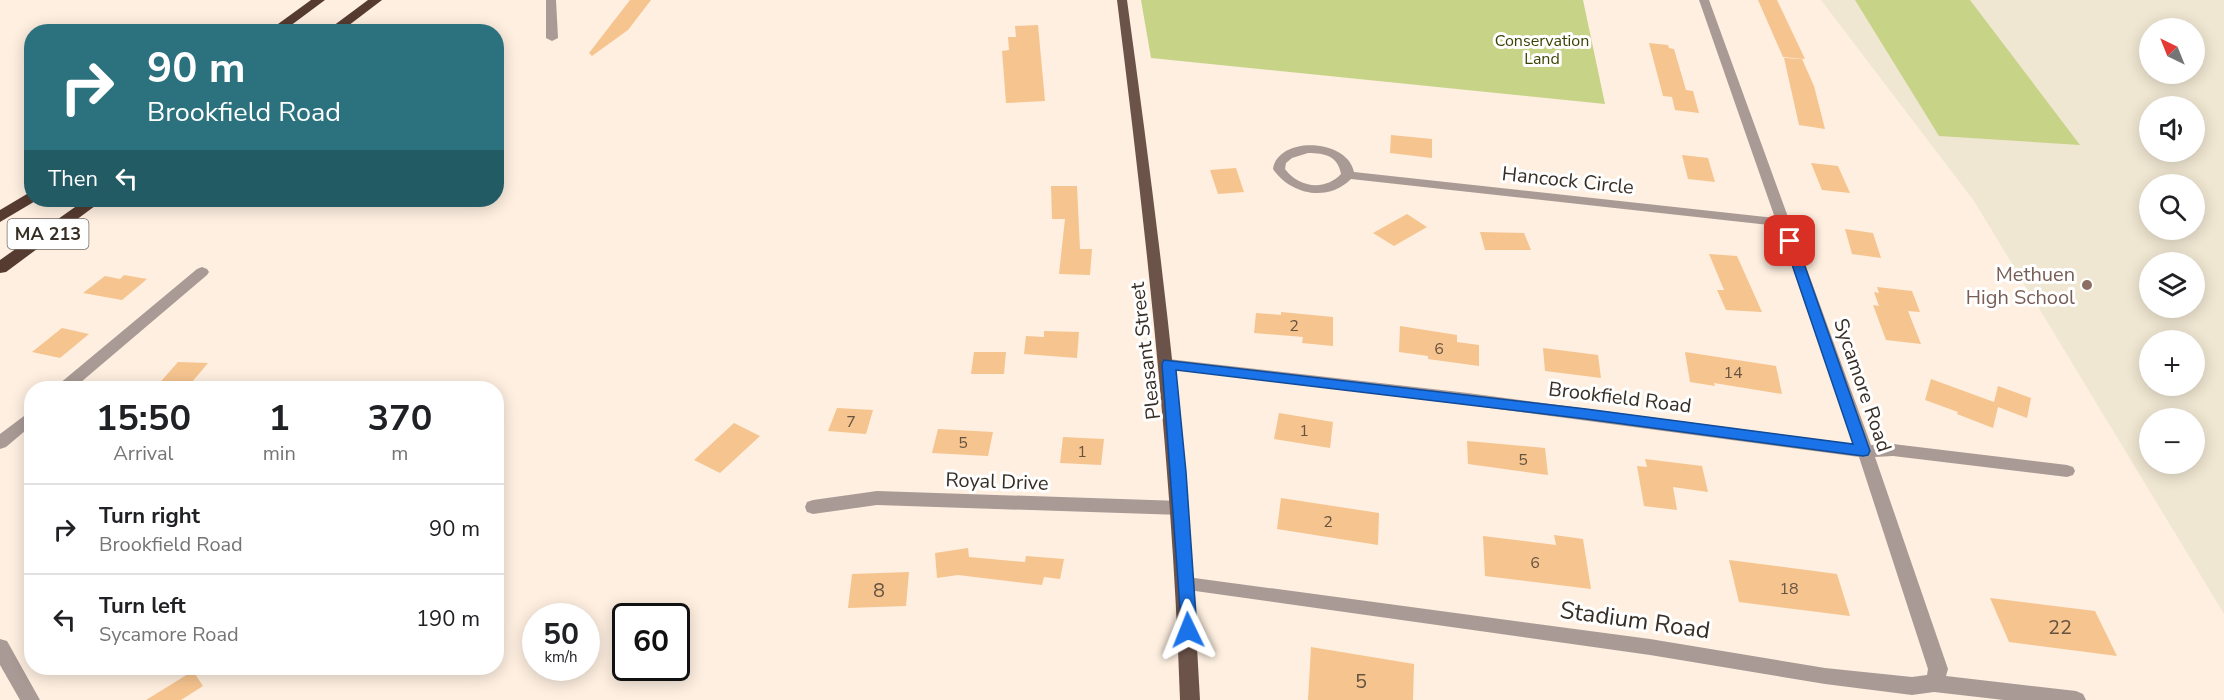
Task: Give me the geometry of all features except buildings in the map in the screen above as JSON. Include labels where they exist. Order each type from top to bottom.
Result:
[{"type":"highway","points":[[284,24],[319,0]]},
{"type":"highway","points":[[343,24],[376,0]]},
{"type":"highway","name":"MA 213","points":[[0,217],[24,201]]},
{"type":"highway","name":"MA 213","points":[[0,268],[85,207]]},
{"type":"main road","name":"Pleasant Street","points":[[1122,0],[1145,160],[1168,364],[1187,584],[1190,700]]},
{"type":"street","points":[[551,0],[552,38]]},
{"type":"street","name":"Sycamore Road","points":[[1704,0],[1895,536],[1938,669],[1934,682]]},
{"type":"street","points":[[1321,150],[1339,157],[1345,163],[1348,176],[1335,187],[1312,189],[1289,182],[1279,169],[1280,162],[1291,152],[1321,150]]},
{"type":"street","name":"Hancock Circle","points":[[1348,176],[1784,223]]},
{"type":"street","points":[[72,381],[202,272]]},
{"type":"street","name":"Brookfield Road","points":[[1168,364],[1586,414],[1863,451],[1893,450],[2067,471]]},
{"type":"street","points":[[0,442],[24,422]]},
{"type":"street","name":"Royal Drive","points":[[813,507],[877,498],[1181,508]]},
{"type":"street","name":"Stadium Road","points":[[1187,584],[1650,647],[1825,676],[1912,686],[1934,682],[2076,700]]},
{"type":"street","points":[[0,647],[30,700]]},
{"type":"shaded area","name":"Methuen High School","points":[[1821,0],[2224,0],[2224,614],[2139,474],[2205,474],[2205,408],[2139,408],[2139,474],[1974,201]]},
{"type":"green space","name":"Conservation Land","points":[[1141,0],[1583,0],[1605,104],[1151,58]]},
{"type":"green space","points":[[1855,0],[1970,0],[2080,145],[1939,136]]},
{"type":"place","name":"Methuen High School","points":[[2087,285]]},
{"type":"route","points":[[1188,630],[1179,472],[1168,364],[1381,388],[1863,451],[1824,333],[1790,241]]}]
